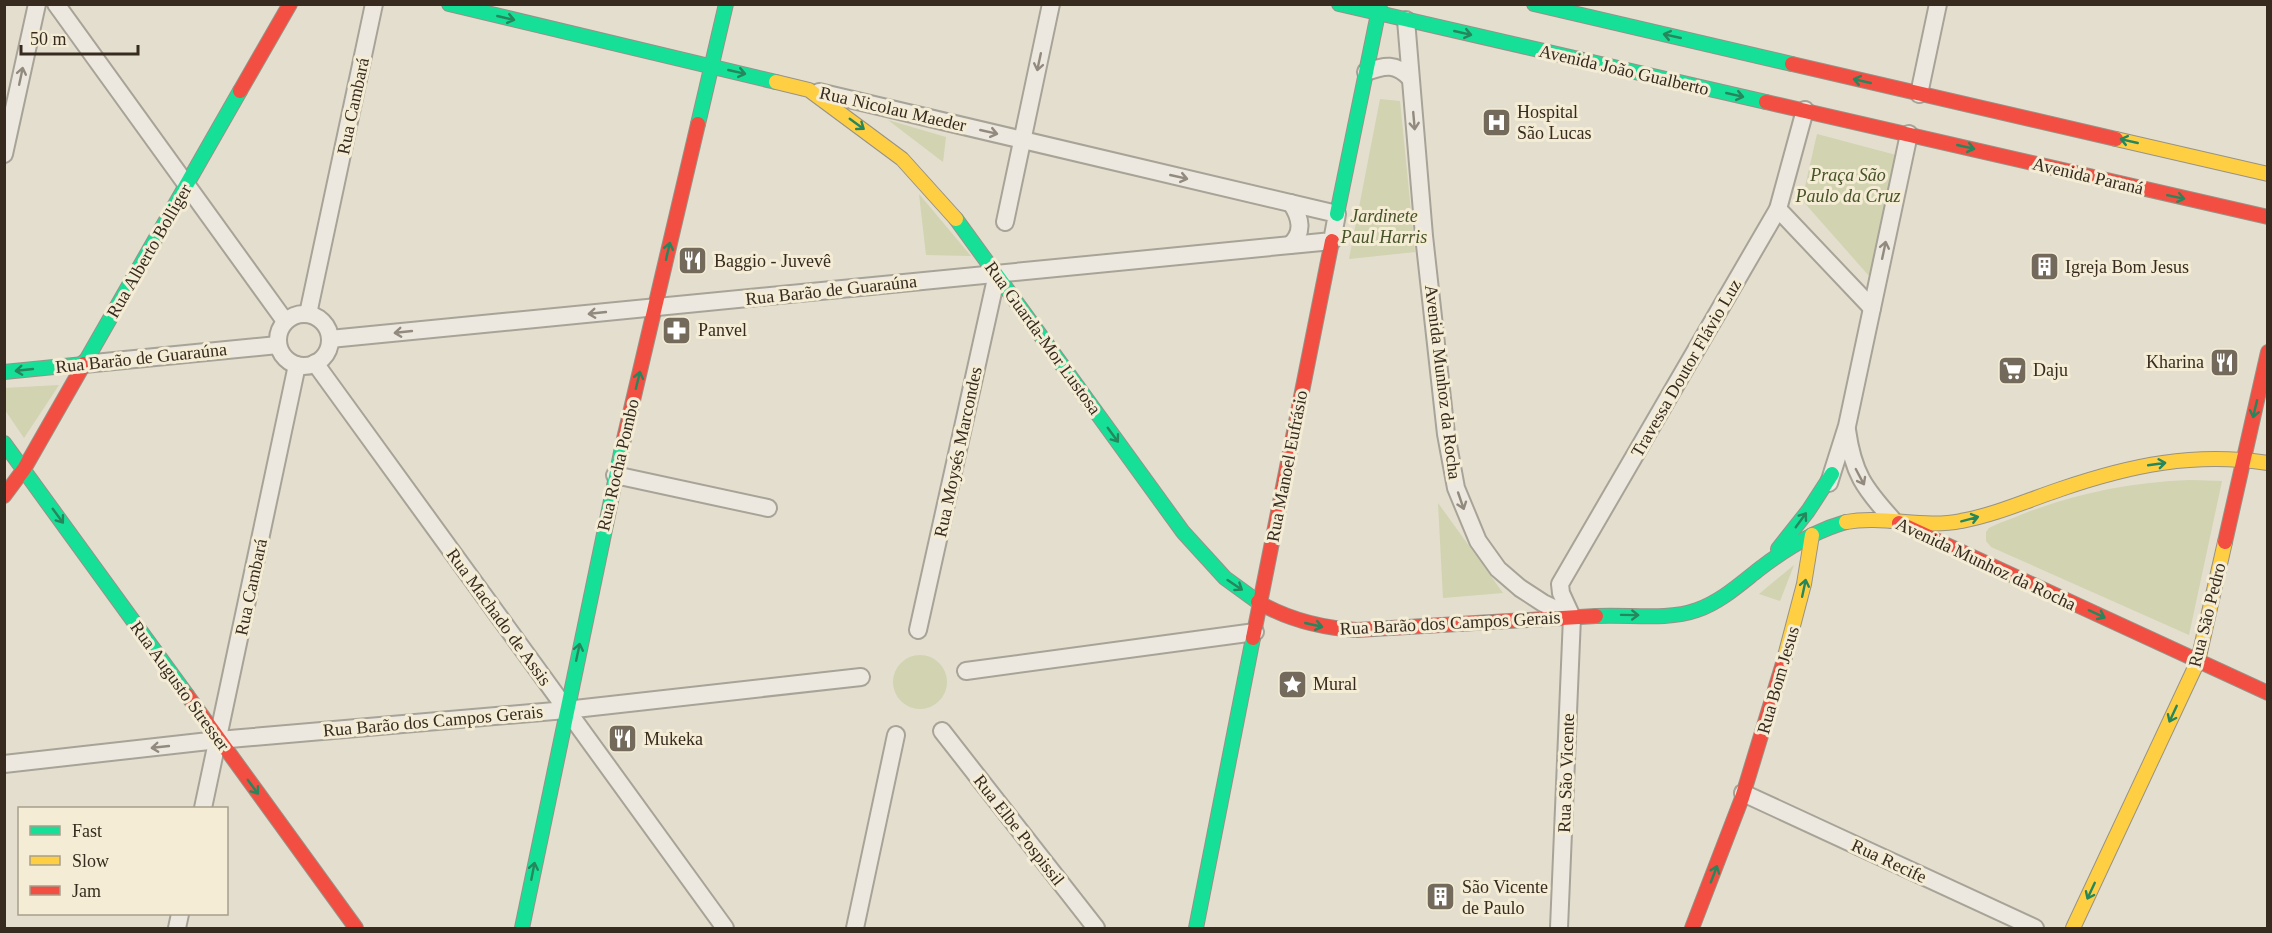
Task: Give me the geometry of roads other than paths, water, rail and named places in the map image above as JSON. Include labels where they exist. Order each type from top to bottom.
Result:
[{"type":"main road","name":"Rua Alberto Bolliger","points":[[4,496],[24,469],[290,4]]},
{"type":"main road","name":"Rua Nicolau Maeder","points":[[449,4],[809,90]]},
{"type":"main road","name":"Rua Rocha Pombo","points":[[522,928],[615,474],[713,67],[726,4]]},
{"type":"main road","name":"Avenida João Gualberto","points":[[1339,4],[1379,9],[1406,20],[1909,134]]},
{"type":"main road","points":[[1534,4],[2268,174]]},
{"type":"main road","name":"Rua Manoel Eufrásio","points":[[1337,214],[1379,9]]},
{"type":"main road","name":"Rua Guarda-Mor Lustosa","points":[[809,90],[902,159],[955,216],[1194,547],[1222,577],[1260,603]]},
{"type":"main road","name":"Avenida Paraná","points":[[1909,134],[2268,217]]},
{"type":"main road","name":"Rua Manoel Eufrásio","points":[[1196,928],[1332,241]]},
{"type":"main road","name":"Rua São Pedro","points":[[2073,928],[2198,661],[2268,352]]},
{"type":"main road","name":"Rua Barão de Guaraúna","points":[[4,372],[84,364]]},
{"type":"main road","points":[[57,367],[65,381],[63,401]]},
{"type":"main road","name":"Rua Augusto Stresser","points":[[4,443],[356,928]]},
{"type":"main road","points":[[1892,519],[1918,524],[1955,523],[2128,468],[2181,460],[2243,458],[2268,463]]},
{"type":"main road","points":[[1767,564],[1794,530],[1832,474]]},
{"type":"main road","name":"Avenida Munhoz da Rocha","points":[[1572,617],[1675,614],[1694,611],[1727,596],[1767,564],[1812,535],[1845,522],[1862,519],[1892,519],[2268,693]]},
{"type":"main road","name":"Rua Bom Jesus","points":[[1692,928],[1768,719],[1800,603],[1812,535]]},
{"type":"main road","name":"Rua Barão dos Campos Gerais","points":[[1260,603],[1316,626],[1348,630],[1572,617]]},
{"type":"street","points":[[4,154],[37,4]]},
{"type":"street","points":[[56,4],[285,321]]},
{"type":"street","name":"Rua Cambará","points":[[308,314],[375,4]]},
{"type":"street","points":[[1005,222],[1051,4]]},
{"type":"street","points":[[1918,94],[1938,4]]},
{"type":"street","name":"Avenida Munhoz da Rocha","points":[[1406,20],[1424,236],[1446,434],[1456,488],[1478,541],[1498,569],[1520,588],[1543,603],[1572,617]]},
{"type":"street","points":[[1366,72],[1380,66],[1392,65],[1403,70],[1410,78]]},
{"type":"street","name":"Rua Nicolau Maeder","points":[[809,90],[1337,214]]},
{"type":"street","name":"Travessa Doutor Flávio Luz","points":[[1572,617],[1560,593],[1560,584],[1778,209],[1804,110]]},
{"type":"street","name":"Rua Bom Jesus","points":[[1812,535],[1847,426],[1909,134]]},
{"type":"street","points":[[1290,245],[1300,230],[1299,219],[1291,203]]},
{"type":"street","points":[[1778,209],[1872,308]]},
{"type":"street","name":"Rua Manoel Eufrásio","points":[[1332,241],[1337,214]]},
{"type":"street","name":"Rua Barão de Guaraúna","points":[[330,339],[1332,241]]},
{"type":"street","name":"Rua Moysés Marcondes","points":[[918,630],[997,274]]},
{"type":"street","points":[[308,314],[321,320],[326,326],[330,339],[327,353],[315,363],[297,365],[285,358],[278,345],[279,331],[285,321],[293,315],[308,314]]},
{"type":"street","name":"Rua Barão de Guaraúna","points":[[84,364],[278,345]]},
{"type":"street","name":"Rua Machado de Assis","points":[[315,363],[725,928]]},
{"type":"street","name":"Rua Cambará","points":[[204,807],[297,365]]},
{"type":"street","name":"Rua Bom Jesus","points":[[1847,426],[1854,465],[1859,478],[1892,519]]},
{"type":"street","points":[[615,474],[768,508]]},
{"type":"street","name":"Rua São Vicente","points":[[1559,928],[1572,617]]},
{"type":"street","points":[[966,671],[1255,632]]},
{"type":"street","name":"Rua Barão dos Campos Gerais","points":[[4,764],[219,740],[566,710],[861,677]]},
{"type":"street","name":"Rua Elbe Pospissil","points":[[942,731],[1096,928]]},
{"type":"street","points":[[855,928],[896,735]]},
{"type":"street","name":"Rua Recife","points":[[1743,793],[2035,928]]},
{"type":"place","name":"Hospital São Lucas","points":[[1496,122]]},
{"type":"place","name":"Baggio - Juvevê","points":[[693,261]]},
{"type":"place","name":"Igreja Bom Jesus","points":[[2044,267]]},
{"type":"place","name":"Panvel","points":[[677,330]]},
{"type":"place","name":"Kharina","points":[[2225,362]]},
{"type":"place","name":"Daju","points":[[2012,370]]},
{"type":"place","name":"Mural","points":[[1292,684]]},
{"type":"place","name":"Mukeka","points":[[623,739]]},
{"type":"place","name":"São Vicente de Paulo","points":[[1441,897]]},
{"type":"park label","name":"Praça São Paulo da Cruz","points":[[1848,186]]},
{"type":"park label","name":"Jardinete Paul Harris","points":[[1384,226]]}]
